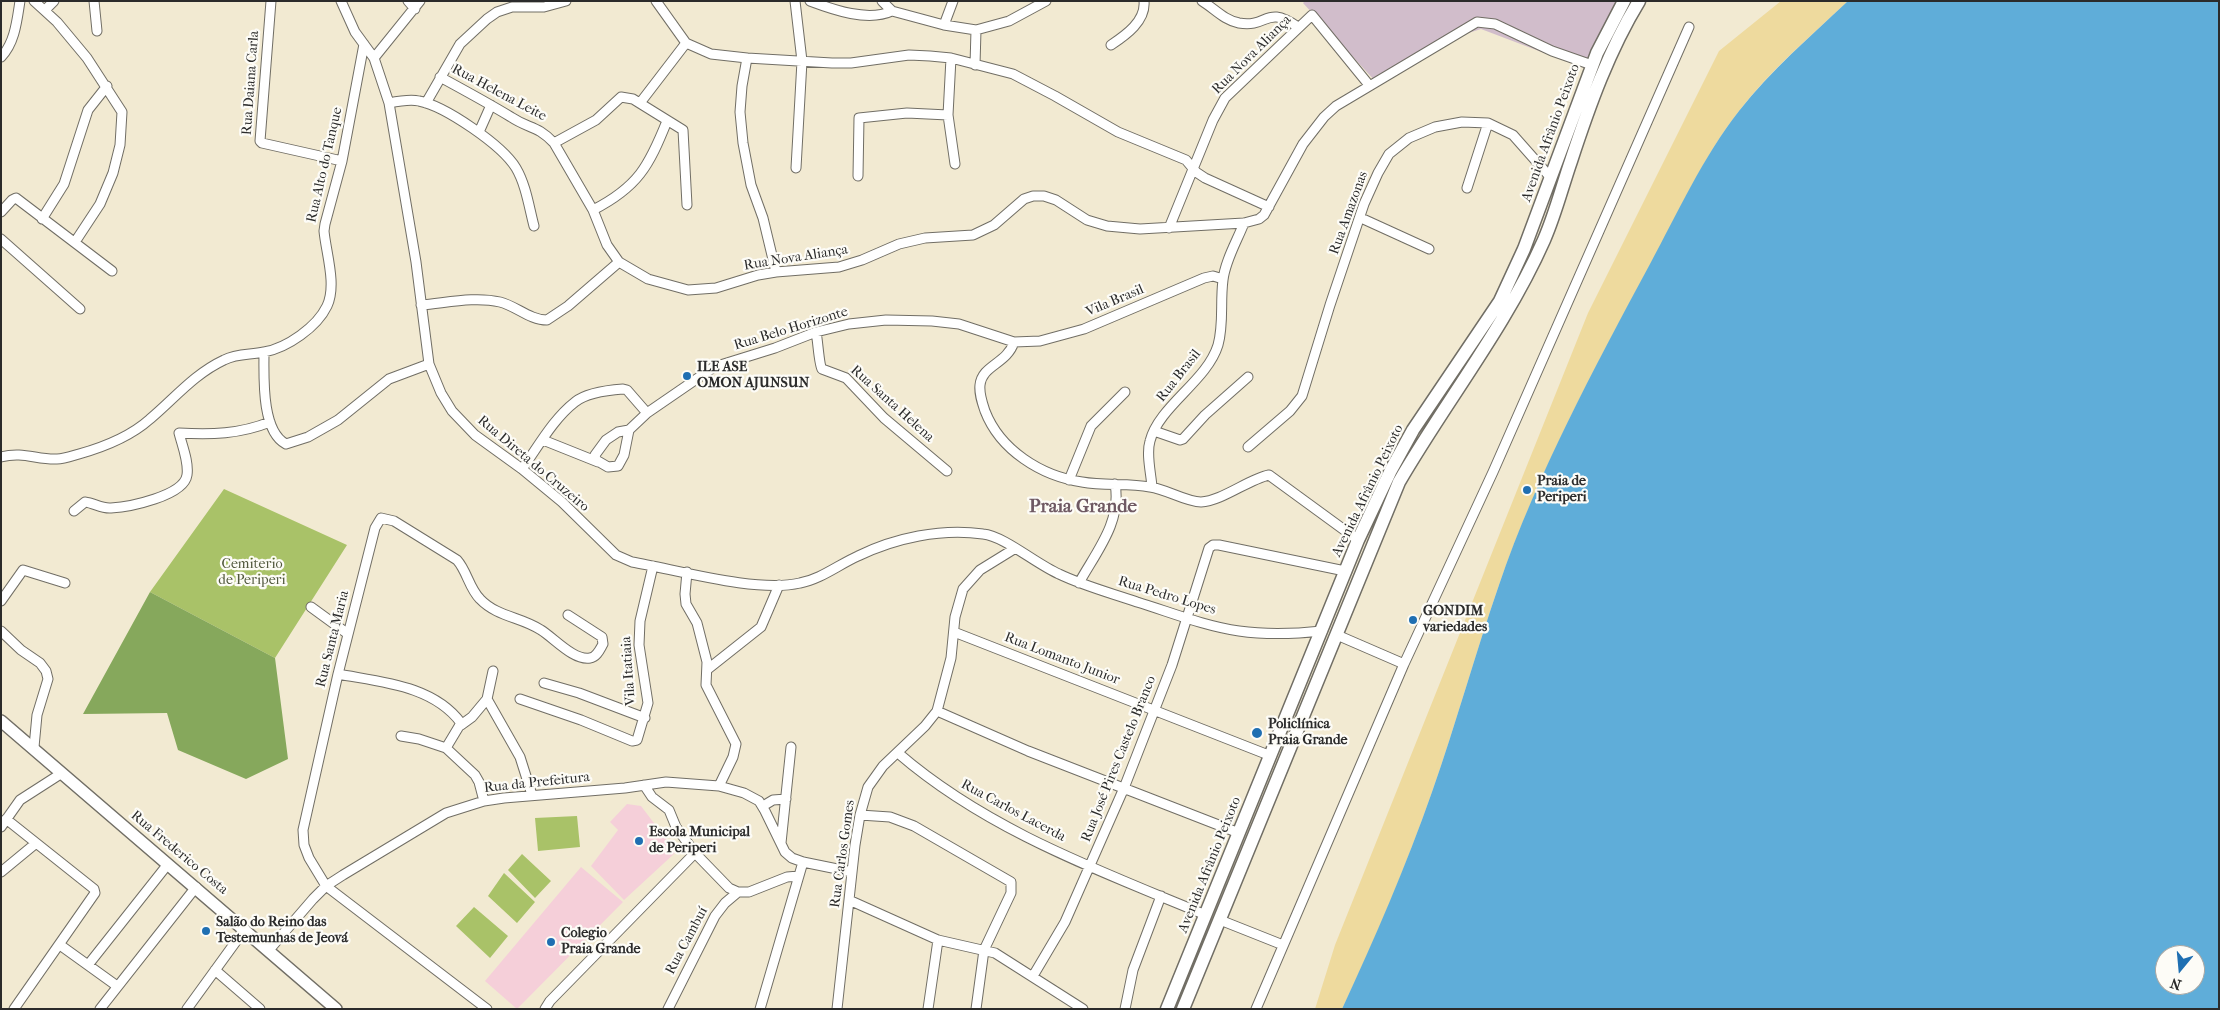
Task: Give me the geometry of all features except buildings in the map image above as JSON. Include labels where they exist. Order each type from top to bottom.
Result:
[{"type":"main road","name":"Avenida Afrânio Peixoto","points":[[1167,1009],[1358,540],[1391,470],[1413,430],[1500,301],[1524,249],[1592,65],[1624,1]]},
{"type":"main road","name":"Avenida Afrânio Peixoto","points":[[1183,1009],[1399,482],[1426,435],[1510,309],[1524,283],[1546,237],[1572,158],[1604,71],[1616,42],[1639,1]]},
{"type":"main road","name":"Rua Frederico Costa","points":[[1,721],[34,747],[336,1009]]},
{"type":"street","points":[[1,57],[8,48],[13,35],[20,1]]},
{"type":"street","points":[[34,1],[45,10],[87,58],[107,86],[122,112],[120,146],[113,173],[100,204],[75,242]]},
{"type":"street","points":[[45,10],[54,1]]},
{"type":"street","points":[[94,1],[97,31]]},
{"type":"street","name":"Rua Daiana Carla","points":[[271,1],[260,141],[262,144],[342,162]]},
{"type":"street","name":"Rua Direta do Cruzeiro","points":[[341,1],[355,32],[374,58],[389,102],[416,262],[429,364],[441,393],[458,418],[475,434],[562,502],[616,554],[626,560],[653,566],[746,584],[779,586],[800,584],[858,555],[890,543],[914,537],[941,533],[982,534],[1002,540],[1014,549]]},
{"type":"street","points":[[374,58],[418,5],[408,1]]},
{"type":"street","points":[[426,103],[455,50],[472,31],[497,12],[521,4],[544,7],[566,1]]},
{"type":"street","points":[[656,1],[686,43],[711,54],[747,58],[850,63],[909,55],[951,58],[1013,74],[1118,132],[1181,158],[1204,178],[1269,207],[1313,130],[1336,106],[1368,85],[1477,22],[1495,24],[1552,51],[1592,65]]},
{"type":"street","points":[[795,1],[802,61],[796,168]]},
{"type":"street","points":[[810,1],[838,10],[870,16],[882,15],[892,11]]},
{"type":"street","points":[[882,1],[892,11],[944,25],[976,30],[1010,21],[1046,1]]},
{"type":"street","points":[[944,25],[953,1]]},
{"type":"street","points":[[1111,45],[1123,37],[1142,16],[1144,1]]},
{"type":"street","points":[[1202,1],[1235,22],[1249,23],[1280,16],[1298,27]]},
{"type":"street","name":"Rua Nova Aliança","points":[[1169,228],[1212,120],[1224,98],[1312,15],[1368,85]]},
{"type":"street","points":[[1256,1009],[1404,664],[1494,472],[1689,27]]},
{"type":"street","points":[[975,64],[976,30]]},
{"type":"street","points":[[640,103],[686,43]]},
{"type":"street","name":"Rua Alto do Tanque","points":[[1,456],[30,454],[60,460],[100,448],[126,435],[149,420],[187,384],[208,368],[233,356],[264,352],[300,335],[327,306],[330,279],[324,231],[342,162],[364,44]]},
{"type":"street","points":[[747,58],[740,112],[743,143],[751,185],[763,218],[776,272]]},
{"type":"street","points":[[951,58],[948,115],[955,164]]},
{"type":"street","name":"Rua Helena Leite","points":[[440,77],[518,121],[541,130],[554,144],[593,210]]},
{"type":"street","points":[[42,219],[64,184],[88,110],[107,86]]},
{"type":"street","points":[[554,144],[596,120],[621,97],[625,96],[680,128],[684,133],[687,205]]},
{"type":"street","points":[[389,102],[426,103],[479,132],[510,159],[517,170],[534,226]]},
{"type":"street","points":[[479,132],[491,105]]},
{"type":"street","points":[[858,176],[859,118],[907,113],[948,115]]},
{"type":"street","points":[[593,210],[625,189],[647,167],[667,121]]},
{"type":"street","name":"Rua Amazonas","points":[[1248,447],[1290,411],[1302,396],[1364,204],[1384,161],[1398,146],[1409,138],[1435,127],[1462,122],[1488,123],[1512,134],[1526,148],[1542,171],[1551,178]]},
{"type":"street","points":[[1467,188],[1488,123]]},
{"type":"street","name":"Rua Nova Aliança","points":[[593,210],[607,245],[619,262],[648,279],[688,290],[716,288],[758,275],[776,272],[839,267],[911,241],[938,236],[973,235],[994,225],[1024,199],[1033,196],[1056,200],[1087,220],[1107,226],[1140,229],[1244,223],[1262,217],[1269,207]]},
{"type":"street","points":[[1,212],[16,198],[112,271]]},
{"type":"street","points":[[1360,218],[1429,249]]},
{"type":"street","name":"Rua Brasil","points":[[1152,487],[1149,447],[1154,431],[1178,399],[1210,363],[1218,346],[1221,330],[1223,279],[1244,223]]},
{"type":"street","points":[[1,240],[80,309]]},
{"type":"street","points":[[421,305],[489,300],[506,304],[534,317],[547,320],[568,306],[619,262]]},
{"type":"street","name":"Vila Brasil","points":[[1014,342],[1053,338],[1084,329],[1204,278],[1214,276],[1223,279]]},
{"type":"street","name":"Rua Belo Horizonte","points":[[599,462],[595,455],[606,440],[618,432],[629,430],[647,413],[714,367],[775,348],[816,332],[865,322],[932,321],[959,324],[1014,342]]},
{"type":"street","name":"Rua Santa Helena","points":[[816,332],[820,351],[819,362],[822,369],[846,378],[884,418],[947,471]]},
{"type":"street","points":[[1014,342],[1005,358],[988,370],[981,379],[980,394],[984,409],[993,428],[1015,452],[1039,468],[1069,480],[1096,484],[1152,487],[1202,502],[1269,475],[1358,540]]},
{"type":"street","points":[[264,352],[265,399],[270,422],[281,441],[286,444],[292,444],[338,420],[389,379],[429,364]]},
{"type":"street","points":[[1154,431],[1180,440],[1183,439],[1205,415],[1248,377]]},
{"type":"street","points":[[522,469],[543,440],[576,401],[590,395],[623,388],[627,390],[647,413]]},
{"type":"street","points":[[1069,480],[1086,434],[1091,426],[1125,392]]},
{"type":"street","points":[[74,511],[85,502],[111,508],[159,497],[175,490],[183,482],[187,474],[179,433],[226,434],[255,428],[270,422]]},
{"type":"street","points":[[543,440],[611,467],[620,464],[624,455],[629,430]]},
{"type":"street","points":[[1079,583],[1112,524],[1117,505],[1115,484]]},
{"type":"street","name":"Rua Santa Maria","points":[[487,1009],[326,886],[309,858],[304,845],[303,830],[338,674],[378,521],[385,518],[457,560],[463,567],[476,594],[497,612],[540,629],[564,648],[579,655],[593,657],[603,644],[602,637],[568,615]]},
{"type":"street","name":"Rua José Pires Castelo Branco","points":[[1033,976],[1065,922],[1124,788],[1188,618],[1206,552],[1213,544],[1345,571]]},
{"type":"street","name":"Rua Pedro Lopes","points":[[1014,549],[1037,564],[1079,583],[1188,618],[1246,632],[1290,634],[1322,631]]},
{"type":"street","name":"Rua Carlos Gomes","points":[[837,1009],[852,872],[860,815],[868,787],[874,775],[926,726],[937,711],[949,666],[955,617],[963,589],[980,570],[1014,549]]},
{"type":"street","name":"Vila Itatiaia","points":[[520,700],[581,720],[634,741],[638,739],[648,703],[639,645],[640,621],[653,566]]},
{"type":"street","points":[[1,601],[21,571],[65,583]]},
{"type":"street","points":[[687,572],[686,604],[698,629],[708,669],[706,684],[736,744],[735,752],[719,786]]},
{"type":"street","points":[[708,669],[761,627],[779,586]]},
{"type":"street","points":[[311,608],[348,634]]},
{"type":"street","points":[[1,631],[21,650],[40,663],[46,671],[48,679],[37,715],[34,747]]},
{"type":"street","name":"Rua Lomanto Junior","points":[[954,632],[1271,756]]},
{"type":"street","points":[[1337,635],[1404,664]]},
{"type":"street","points":[[446,748],[461,725],[472,717],[487,699],[493,671]]},
{"type":"street","points":[[338,674],[397,685],[416,691],[446,709],[460,721],[461,725]]},
{"type":"street","points":[[544,682],[645,718]]},
{"type":"street","points":[[487,699],[520,757],[532,795]]},
{"type":"street","points":[[937,711],[1028,751],[1239,833]]},
{"type":"street","points":[[401,736],[434,743],[446,748],[475,775],[484,801]]},
{"type":"street","points":[[781,843],[791,747]]},
{"type":"street","name":"Rua Carlos Lacerda","points":[[898,753],[927,778],[956,798],[1031,840],[1206,915]]},
{"type":"street","points":[[14,1009],[94,896],[94,891],[35,844],[4,823],[20,800],[62,773]]},
{"type":"street","name":"Rua da Prefeitura","points":[[269,950],[326,886],[446,813],[484,801],[679,782],[719,786],[744,793],[754,798],[763,806]]},
{"type":"street","points":[[644,785],[652,797],[669,810],[676,827],[695,853],[729,888],[738,892],[749,892],[786,877],[798,876]]},
{"type":"street","points":[[786,800],[773,800],[763,806],[788,856],[803,862],[852,872]]},
{"type":"street","points":[[860,815],[890,817],[914,826],[1011,882],[1011,893],[984,950],[976,1009]]},
{"type":"street","points":[[1,872],[35,844]]},
{"type":"street","points":[[545,1009],[550,1001],[695,853]]},
{"type":"street","points":[[760,1009],[803,862]]},
{"type":"street","points":[[88,965],[168,864]]},
{"type":"street","points":[[100,1009],[196,887]]},
{"type":"street","name":"Rua Cambuí","points":[[668,1009],[715,916],[725,903],[738,892]]},
{"type":"street","points":[[1125,1009],[1137,957],[1161,896]]},
{"type":"street","points":[[849,900],[938,940],[995,953],[1083,1009]]},
{"type":"street","points":[[1220,920],[1283,945]]},
{"type":"street","points":[[187,1009],[245,929]]},
{"type":"street","points":[[928,1009],[938,940]]},
{"type":"street","points":[[60,945],[117,986]]},
{"type":"street","points":[[215,970],[260,1009]]},
{"type":"shaded area","points":[[1305,1],[1622,1],[1589,70],[1481,29],[1459,36],[1377,83],[1303,3]]},
{"type":"shaded area","name":"Escola Municipal de Periperi","points":[[627,804],[641,806],[676,852],[624,900],[591,866],[618,830],[610,822]]},
{"type":"shaded area","name":"Colegio Praia Grande","points":[[581,867],[623,902],[517,1009],[485,981]]},
{"type":"green space","name":"Cemiterio de Periperi","points":[[224,489],[347,545],[275,658],[150,592]]},
{"type":"green space","points":[[150,592],[275,658],[288,759],[246,779],[178,750],[167,713],[83,714]]},
{"type":"green space","points":[[577,816],[580,847],[538,851],[535,818]]},
{"type":"green space","points":[[522,854],[551,881],[535,898],[508,870]]},
{"type":"green space","points":[[504,873],[535,902],[517,923],[488,896]]},
{"type":"green space","points":[[474,907],[508,936],[490,958],[456,926]]},
{"type":"sand","name":"Praia de Periperi","points":[[1781,1],[1848,1],[1791,54],[1751,96],[1715,145],[1694,181],[1571,417],[1532,500],[1490,611],[1422,820],[1367,956],[1342,1009],[1315,1009],[1335,945],[1588,313],[1719,51]]},
{"type":"water","points":[[1848,1],[2219,1],[2219,1009],[1342,1009],[1412,847],[1441,766],[1499,585],[1514,544],[1549,462],[1608,342],[1714,146],[1751,96]]},
{"type":"place","name":"ILE ASE OMON AJUNSUN","points":[[687,376]]},
{"type":"place","name":"Praia de Periperi","points":[[1527,490]]},
{"type":"place","name":"GONDIM variedades","points":[[1413,620]]},
{"type":"place","name":"Policlínica Praia Grande","points":[[1257,733]]},
{"type":"place","name":"Escola Municipal de Periperi","points":[[639,841]]},
{"type":"place","name":"Salão do Reino das Testemunhas de Jeová","points":[[206,931]]},
{"type":"place","name":"Colegio Praia Grande","points":[[551,942]]},
{"type":"district","name":"Praia Grande","points":[[1083,507]]}]
